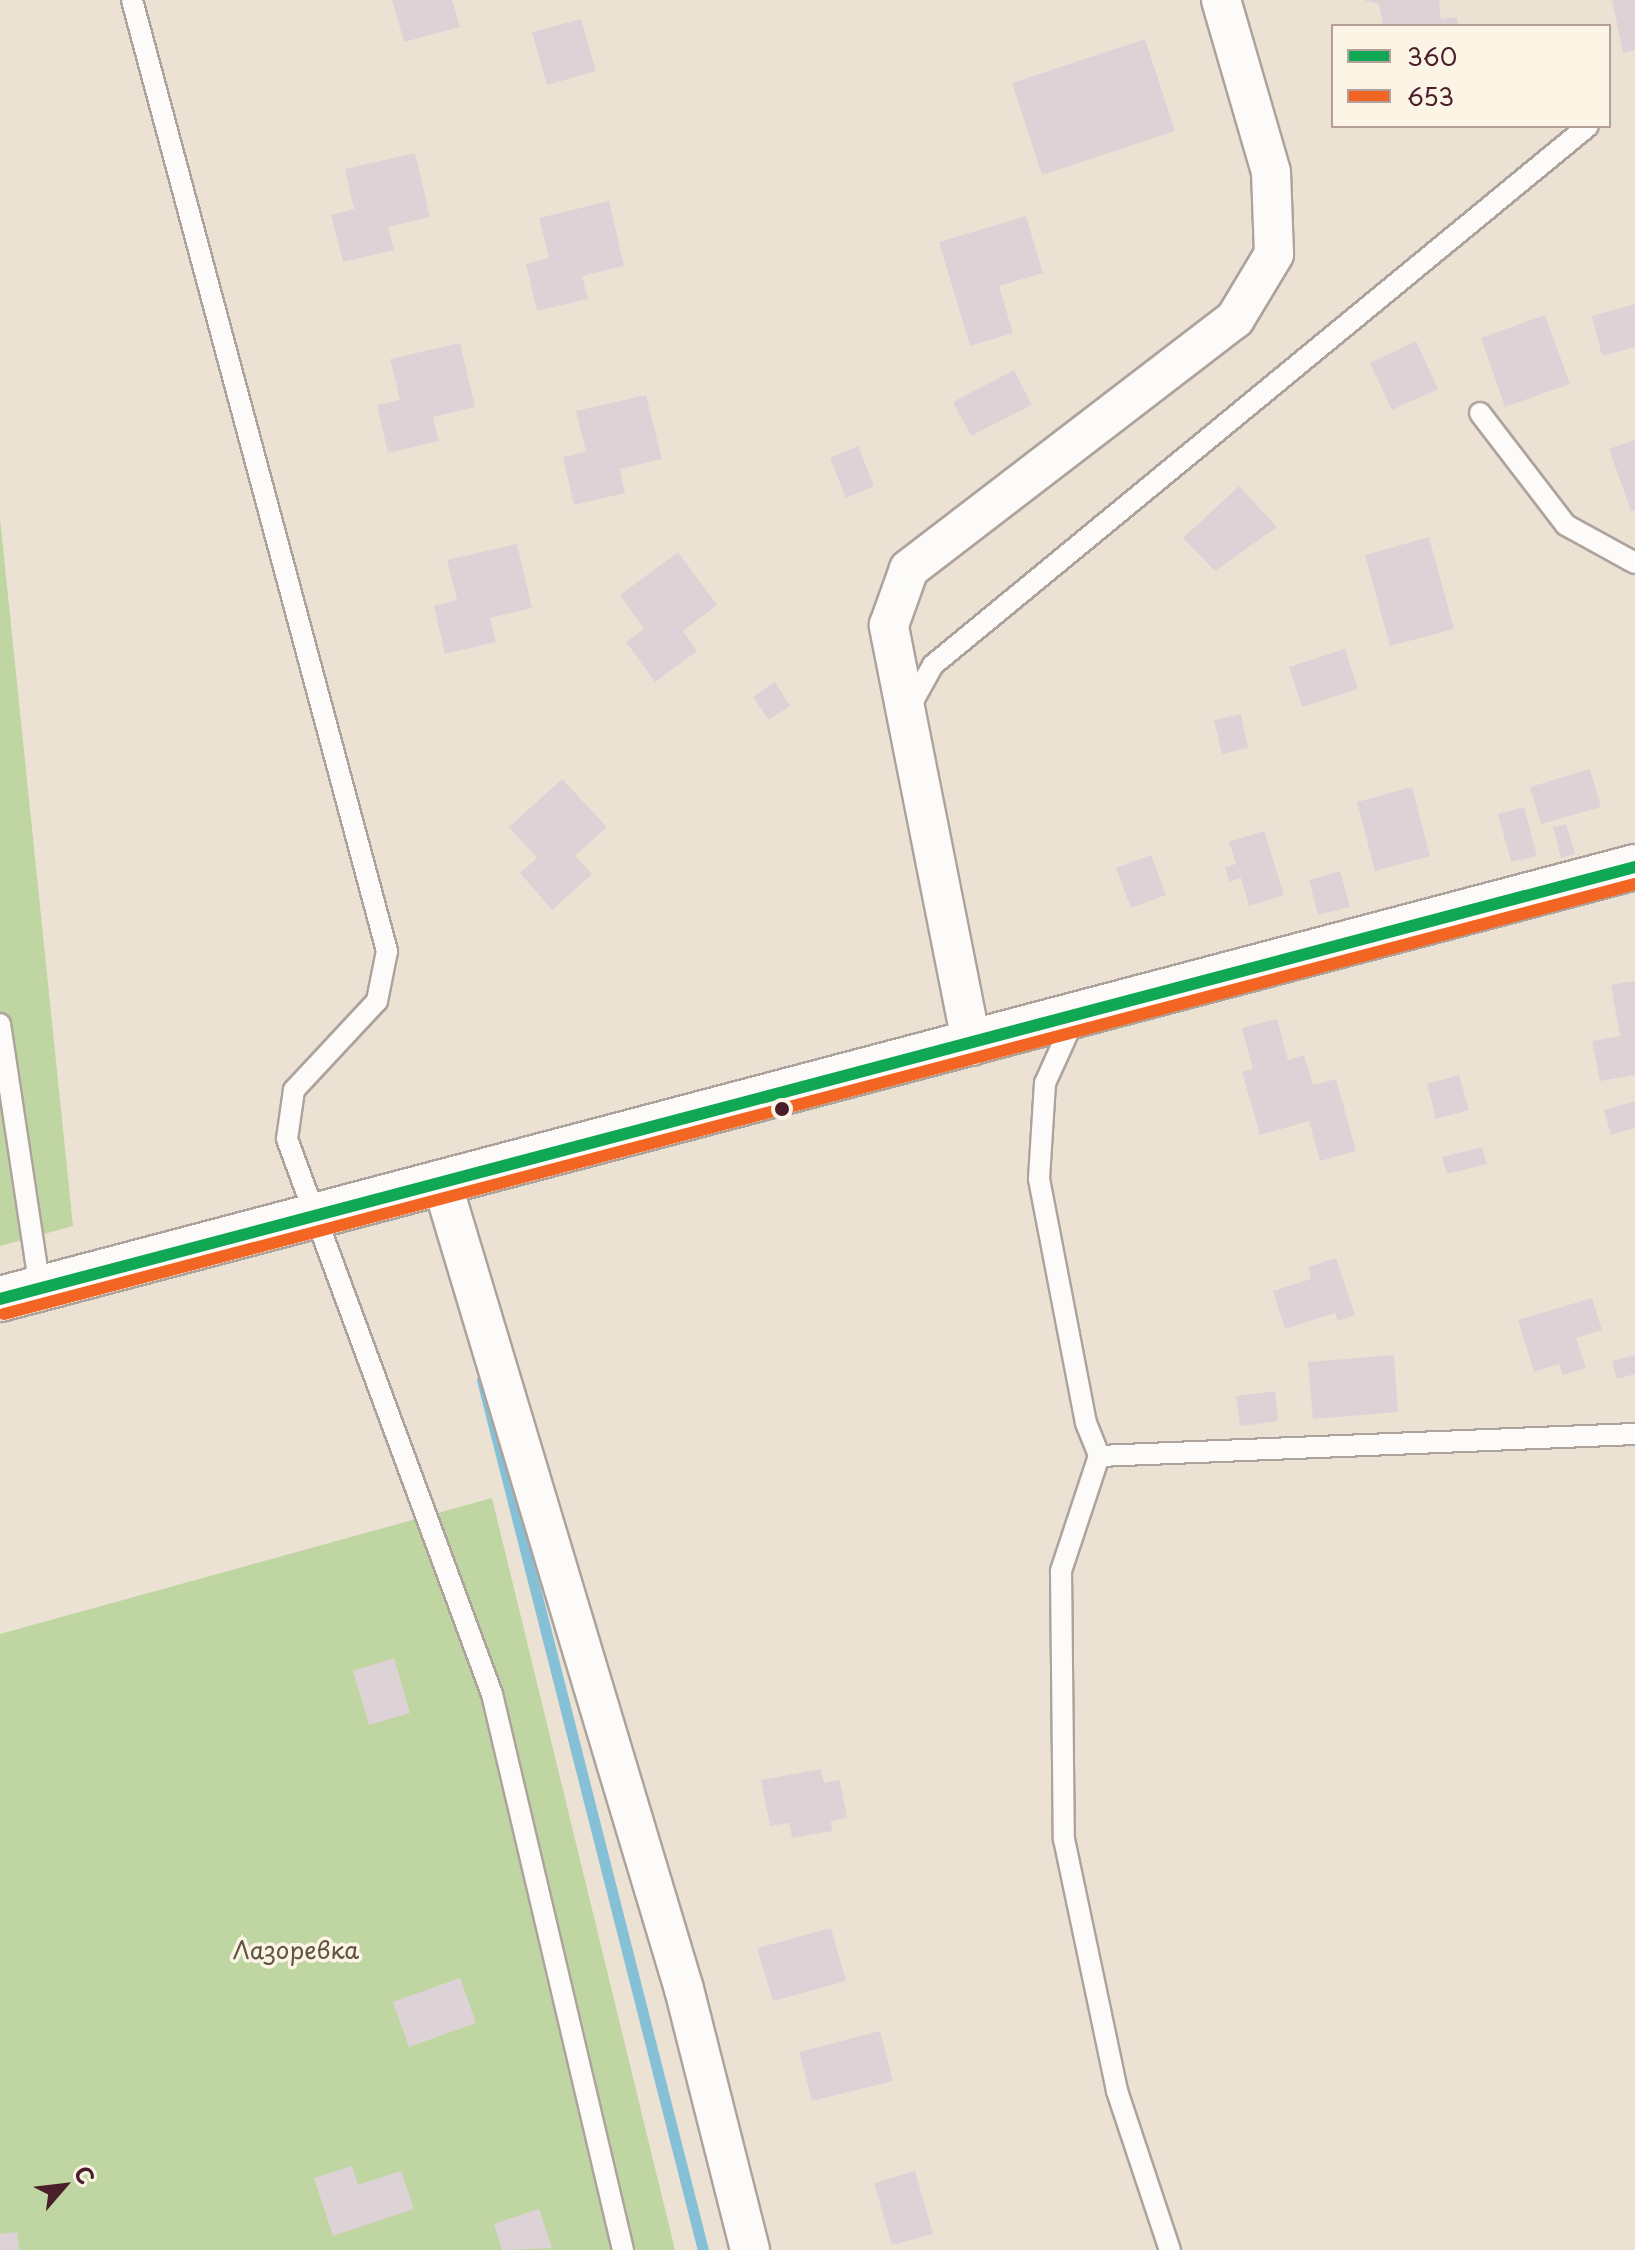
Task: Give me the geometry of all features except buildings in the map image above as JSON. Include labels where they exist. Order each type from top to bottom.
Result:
[{"type":"street","points":[[972,1046],[889,625],[909,569],[1235,319],[1274,254],[1271,172],[1221,0]]},
{"type":"street","points":[[20,1293],[972,1046],[1635,867]]},
{"type":"street","points":[[442,1183],[684,1989],[750,2250]]},
{"type":"lane","points":[[132,0],[387,951],[377,1001],[294,1090],[287,1139],[492,1694],[623,2250]]},
{"type":"lane","points":[[903,696],[933,665],[1586,128]]},
{"type":"lane","points":[[1480,413],[1566,525],[1635,563]]},
{"type":"lane","points":[[1075,1017],[1045,1083],[1039,1179],[1086,1423],[1099,1456],[1061,1571],[1064,1839],[1117,2091],[1170,2250]]},
{"type":"lane","points":[[0,1024],[20,1293]]},
{"type":"lane","points":[[1099,1456],[1635,1434]]},
{"type":"green space","points":[[0,518],[73,1226],[0,1246]]},
{"type":"green space","name":"Лазоревка","points":[[492,1498],[675,2250],[0,2250],[0,1634]]},
{"type":"waterway","points":[[482,1380],[703,2250]]},
{"type":"transit line","name":"360","points":[[0,1299],[1635,867]]},
{"type":"transit line","name":"653","points":[[4,1314],[1635,884]]}]
